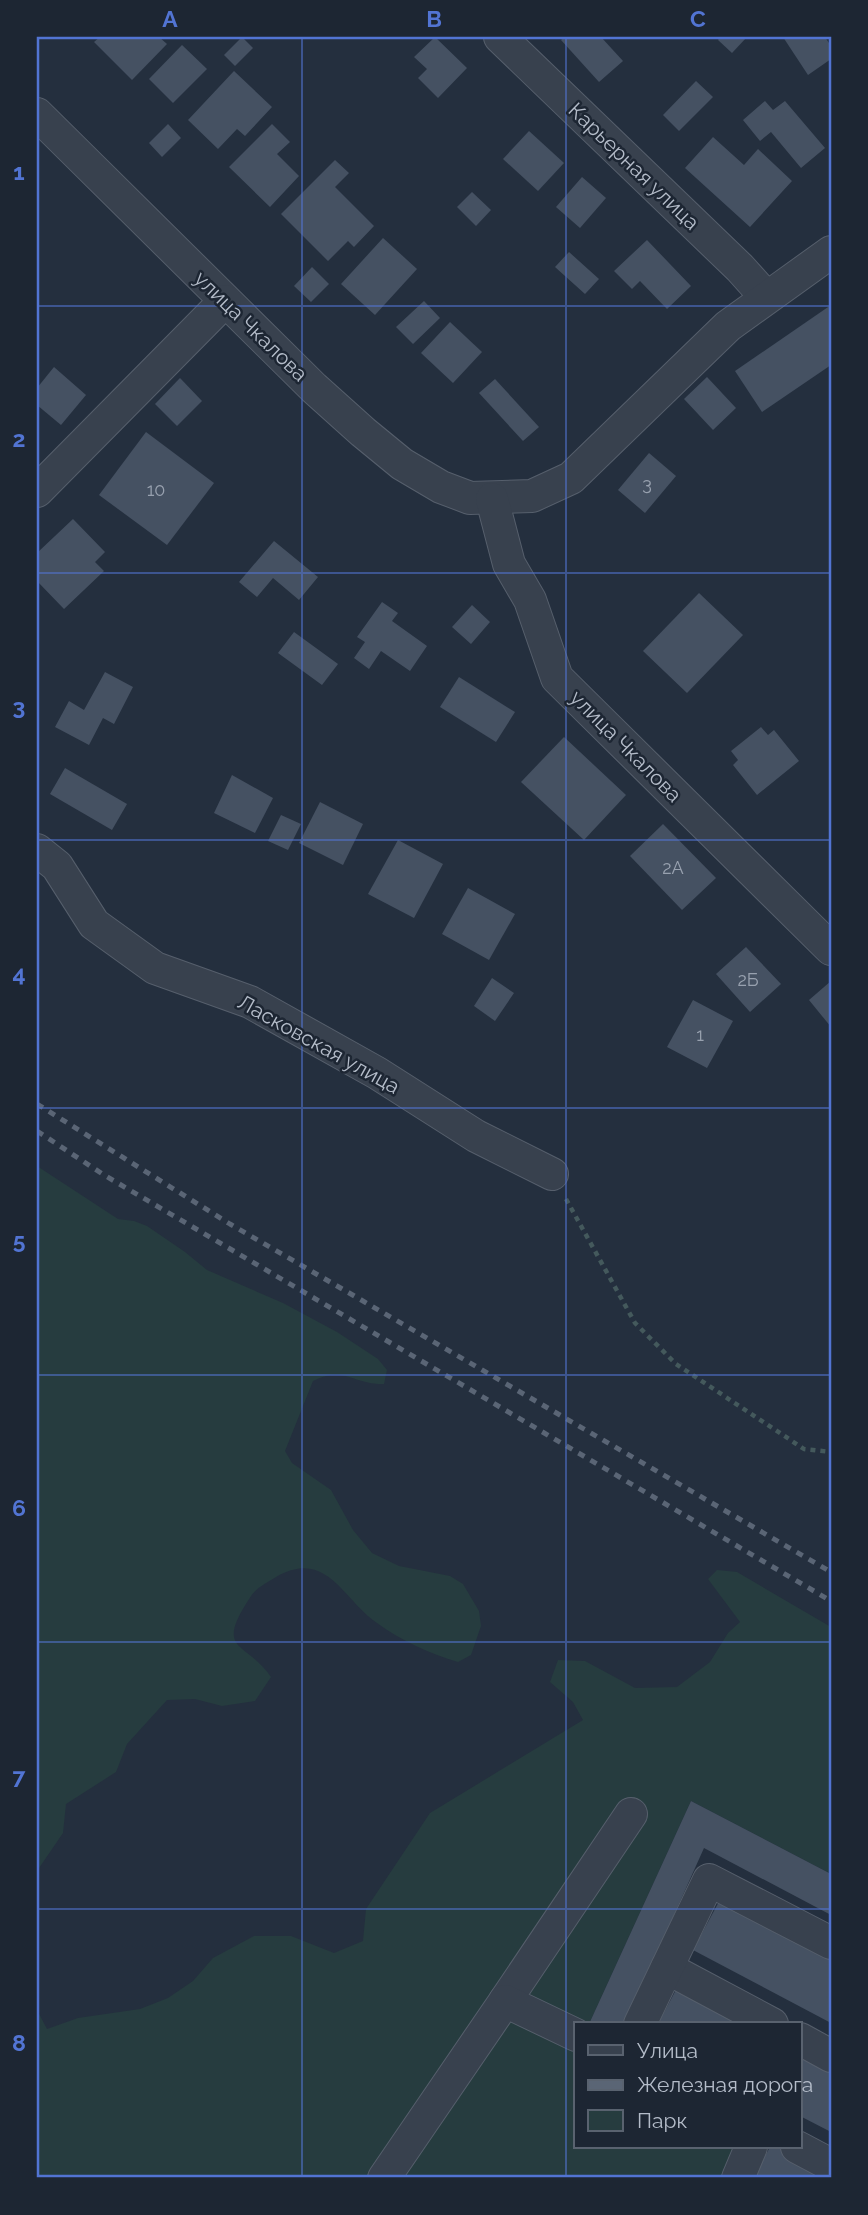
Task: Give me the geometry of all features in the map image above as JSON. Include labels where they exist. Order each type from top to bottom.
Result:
[{"type":"street","name":"Карьерная улица","points":[[500,37],[766,297]]},
{"type":"street","name":"улица Чкалова","points":[[37,114],[314,388],[402,464],[441,487],[470,498],[532,496],[571,478],[719,335],[766,297],[831,252]]},
{"type":"street","points":[[37,491],[225,300]]},
{"type":"street","name":"улица Чкалова","points":[[492,499],[509,564],[530,600],[558,678],[831,949]]},
{"type":"street","name":"Ласковская улица","points":[[37,850],[57,866],[94,924],[155,968],[250,1002],[377,1073],[476,1136],[552,1174]]},
{"type":"street","points":[[384,2178],[631,1814]]},
{"type":"street","points":[[641,2022],[709,1880],[831,1943]]},
{"type":"street","points":[[667,1968],[768,2022]]},
{"type":"street","points":[[505,2001],[574,2034]]},
{"type":"street","points":[[802,2040],[831,2056]]},
{"type":"street","points":[[738,2178],[751,2148]]},
{"type":"street","points":[[799,2148],[831,2165]]},
{"type":"path","points":[[552,1174],[635,1323],[676,1364],[804,1448],[831,1452]]},
{"type":"green space","points":[[37,1166],[118,1219],[147,1226],[207,1270],[283,1303],[337,1332],[378,1359],[387,1370],[384,1384],[373,1384],[341,1375],[313,1381],[285,1451],[292,1463],[331,1490],[353,1530],[372,1553],[399,1566],[450,1576],[463,1584],[479,1611],[481,1626],[471,1655],[458,1662],[416,1646],[386,1629],[321,1572],[294,1570],[276,1577],[253,1593],[235,1628],[234,1637],[237,1644],[271,1677],[255,1701],[222,1706],[195,1699],[167,1700],[127,1744],[116,1772],[66,1804],[63,1833],[37,1871]]},
{"type":"green space","points":[[717,1570],[737,1572],[831,1627],[831,1874],[691,1801],[590,2022],[574,2022],[574,2148],[738,2148],[726,2178],[37,2178],[37,2010],[47,2029],[78,2018],[140,2009],[168,1998],[193,1981],[213,1958],[254,1936],[291,1936],[334,1953],[363,1941],[366,1909],[430,1813],[583,1720],[573,1702],[550,1682],[558,1660],[585,1661],[635,1688],[677,1687],[710,1662],[728,1633],[740,1622],[708,1579]]},
{"type":"building","points":[[100,37],[159,37],[167,44],[132,80],[94,42]]},
{"type":"building","points":[[242,37],[253,48],[235,66],[224,55]]},
{"type":"building","points":[[435,37],[467,68],[438,98],[418,78],[427,69],[414,57]]},
{"type":"building","points":[[565,37],[601,37],[623,61],[599,82],[561,40]]},
{"type":"building","points":[[720,37],[747,37],[732,53],[718,40]]},
{"type":"building","points":[[783,37],[825,37],[831,46],[831,59],[808,75]]},
{"type":"building","points":[[182,45],[207,69],[173,103],[149,79]]},
{"type":"building","points":[[234,71],[272,107],[245,136],[237,129],[218,149],[188,120]]},
{"type":"building","points":[[696,81],[713,97],[679,131],[663,115]]},
{"type":"building","points":[[765,101],[773,110],[785,101],[825,148],[801,168],[771,132],[760,141],[743,120]]},
{"type":"building","points":[[168,124],[181,138],[162,157],[149,143]]},
{"type":"building","points":[[272,124],[290,142],[277,154],[299,176],[270,207],[229,167]]},
{"type":"building","points":[[529,131],[564,163],[538,191],[503,159]]},
{"type":"building","points":[[713,137],[744,165],[758,149],[792,181],[750,227],[685,168]]},
{"type":"building","points":[[335,160],[349,173],[335,187],[374,226],[354,247],[348,241],[328,261],[281,214]]},
{"type":"building","points":[[582,177],[606,198],[580,228],[556,207]]},
{"type":"building","points":[[472,192],[491,210],[476,226],[457,207]]},
{"type":"building","points":[[383,238],[417,269],[375,315],[341,284]]},
{"type":"building","points":[[647,240],[691,286],[667,309],[640,281],[632,289],[614,271]]},
{"type":"building","points":[[569,252],[599,279],[585,294],[555,267]]},
{"type":"building","points":[[312,267],[329,284],[311,302],[294,286]]},
{"type":"building","points":[[424,301],[440,318],[413,344],[396,327]]},
{"type":"building","points":[[831,305],[831,365],[762,412],[735,371]]},
{"type":"building","points":[[450,322],[482,352],[453,383],[421,353]]},
{"type":"building","points":[[54,367],[86,395],[61,425],[37,405],[37,388]]},
{"type":"building","points":[[707,377],[736,408],[713,430],[684,399]]},
{"type":"building","points":[[180,378],[202,401],[177,426],[155,404]]},
{"type":"building","points":[[495,379],[539,427],[523,441],[479,393]]},
{"type":"building","points":[[146,432],[214,483],[167,545],[99,495]]},
{"type":"building","points":[[649,453],[676,476],[645,513],[618,490]]},
{"type":"building","points":[[73,519],[105,552],[95,562],[104,571],[64,609],[37,581],[37,553]]},
{"type":"building","points":[[274,541],[318,577],[299,600],[273,578],[257,597],[239,582]]},
{"type":"building","points":[[699,593],[743,635],[687,693],[643,651]]},
{"type":"building","points":[[382,602],[398,613],[392,621],[427,646],[410,671],[381,651],[369,669],[354,658],[365,642],[357,637]]},
{"type":"building","points":[[472,605],[490,622],[471,644],[452,627]]},
{"type":"building","points":[[294,632],[338,664],[322,685],[278,653]]},
{"type":"building","points":[[105,672],[133,687],[114,724],[103,718],[89,745],[55,727],[69,701],[84,710]]},
{"type":"building","points":[[459,677],[515,712],[496,742],[440,707]]},
{"type":"building","points":[[761,727],[768,735],[774,730],[799,761],[757,795],[733,765],[738,760],[731,751]]},
{"type":"building","points":[[564,737],[626,795],[584,840],[521,782]]},
{"type":"building","points":[[65,768],[127,804],[112,830],[50,794]]},
{"type":"building","points":[[232,775],[273,798],[255,833],[214,813]]},
{"type":"building","points":[[320,802],[363,824],[343,865],[299,843]]},
{"type":"building","points":[[281,815],[301,824],[288,850],[268,841]]},
{"type":"building","points":[[663,824],[716,878],[682,910],[630,856]]},
{"type":"building","points":[[398,840],[443,864],[414,918],[368,894]]},
{"type":"building","points":[[468,888],[515,914],[489,960],[442,934]]},
{"type":"building","points":[[746,947],[781,984],[750,1012],[716,974]]},
{"type":"building","points":[[492,978],[514,993],[495,1021],[474,1006]]},
{"type":"building","points":[[831,981],[831,1027],[809,1000]]},
{"type":"building","points":[[693,1000],[733,1021],[707,1068],[667,1047]]},
{"type":"building","points":[[691,1801],[831,1874],[831,1915],[704,1848],[626,2022],[590,2022]]},
{"type":"building","points":[[722,1896],[831,1954],[831,2023],[693,1950]]},
{"type":"building","points":[[679,1984],[753,2022],[659,2022]]},
{"type":"building","points":[[802,2048],[831,2063],[831,2132],[802,2117]]},
{"type":"building","points":[[769,2148],[783,2148],[831,2173],[831,2178],[753,2178]]},
{"type":"railway","points":[[37,1104],[230,1224],[831,1572]]},
{"type":"railway","points":[[37,1131],[104,1175],[831,1601]]}]
